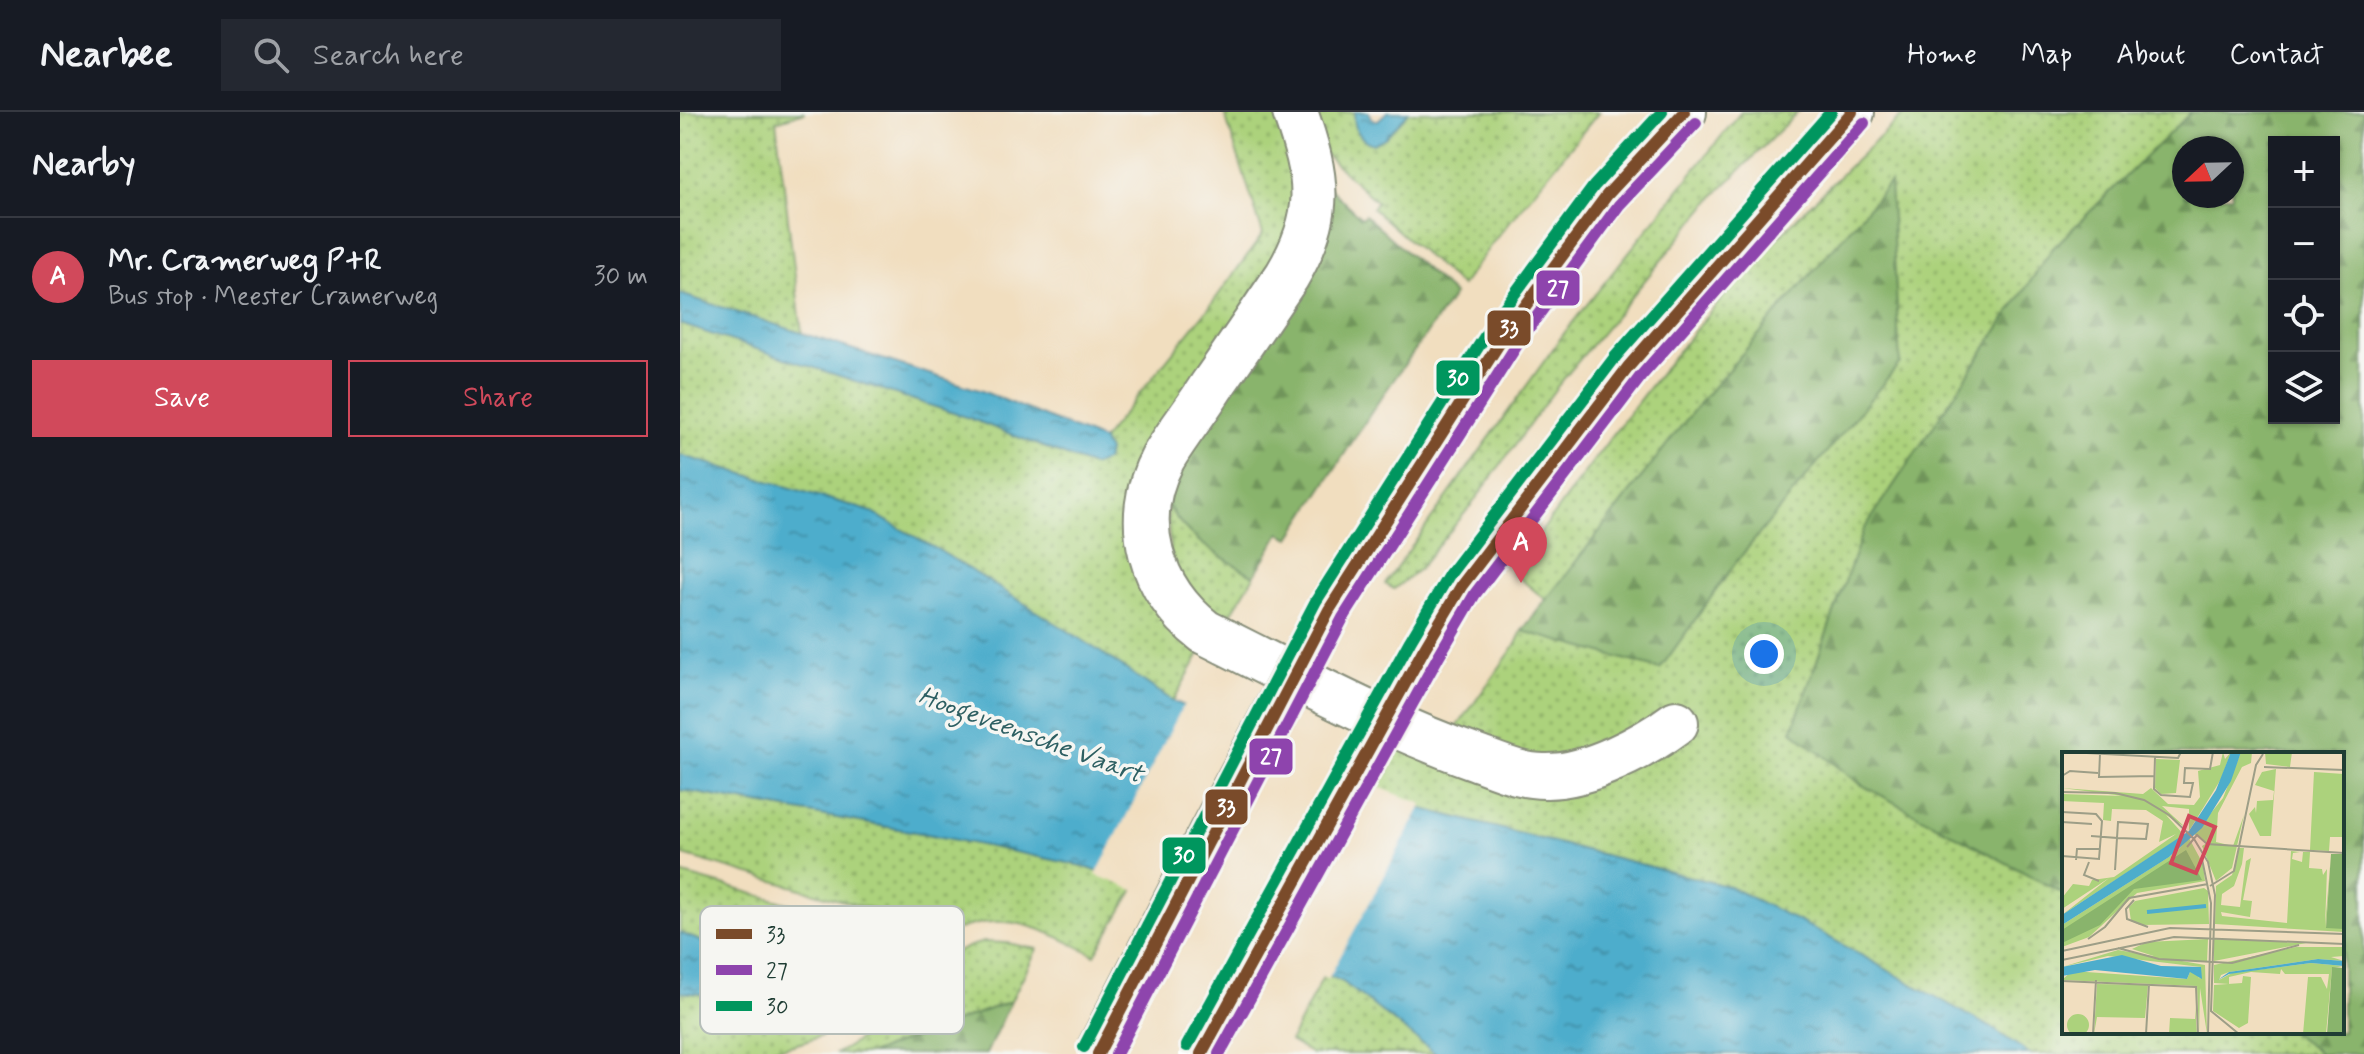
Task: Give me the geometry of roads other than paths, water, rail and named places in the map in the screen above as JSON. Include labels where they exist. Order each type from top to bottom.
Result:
[{"type":"main road","points":[[1295,112],[1311,158],[1313,211],[1305,246],[1163,458],[1150,495],[1147,524],[1151,553],[1158,576],[1170,598],[1185,617],[1205,632],[1447,748],[1518,772],[1548,776],[1608,762],[1638,749],[1676,723]]},
{"type":"main road","points":[[1098,1052],[1329,610],[1509,328],[1607,195],[1684,112]]},
{"type":"main road","points":[[1201,1054],[1462,585],[1629,366],[1852,112]]},
{"type":"water","points":[[1355,112],[1369,112],[1371,118],[1377,121],[1387,112],[1409,112],[1385,138],[1373,144],[1358,132]]},
{"type":"water","points":[[680,294],[982,391],[1102,440],[1108,451],[1106,461],[1092,466],[972,419],[680,324]]},
{"type":"water","name":"Hoogeveensche Vaart","points":[[680,455],[869,511],[940,551],[1081,639],[1173,701],[1411,806],[1730,887],[1814,929],[1993,1029],[2030,1054],[1436,1054],[1343,982],[1136,886],[1083,866],[927,834],[680,790]]},
{"type":"water","points":[[680,933],[700,941],[700,994],[680,992]]},
{"type":"place","name":"Mr. Cramerweg P+R","points":[[1521,583]]}]
